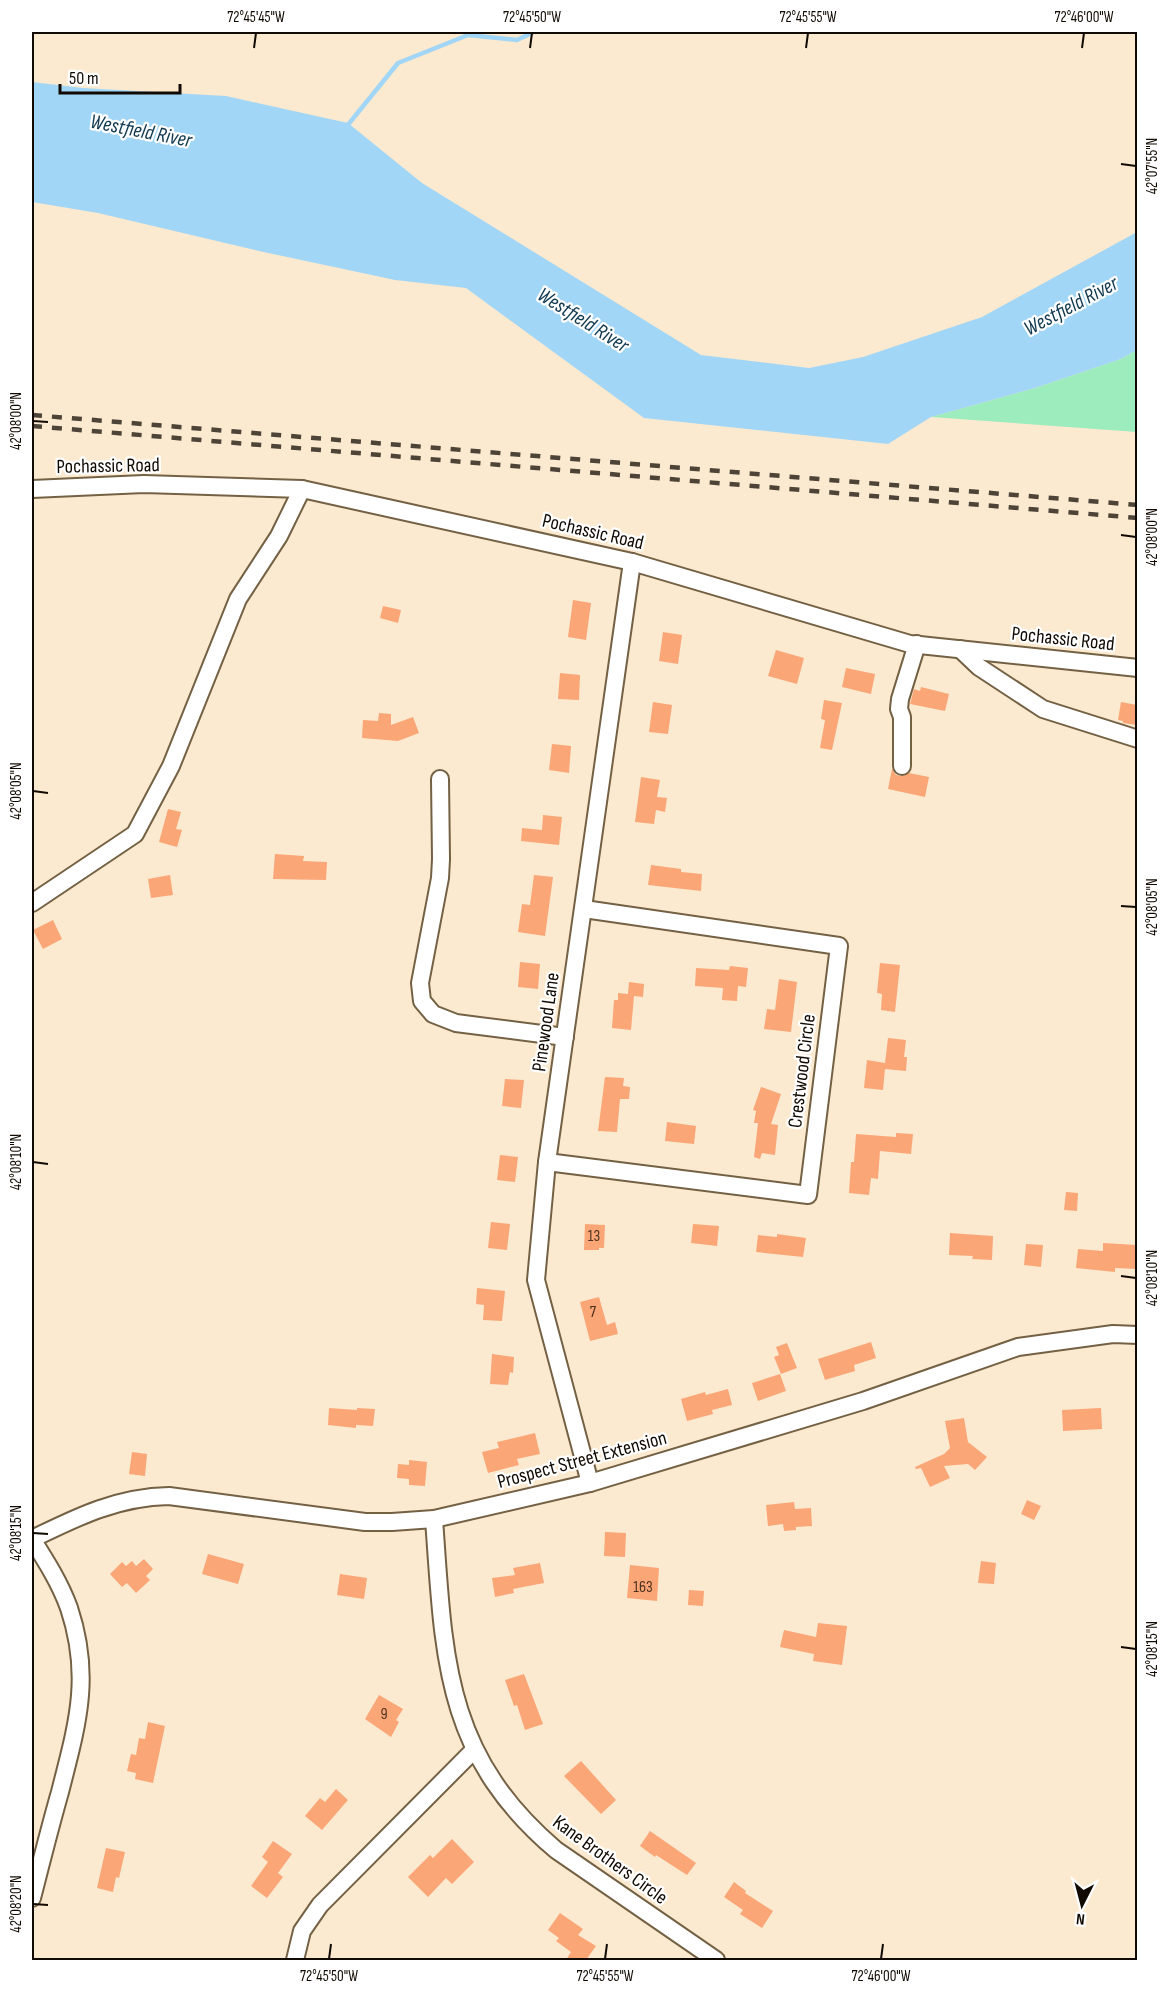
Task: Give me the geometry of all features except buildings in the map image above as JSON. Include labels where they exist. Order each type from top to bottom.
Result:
[{"type":"street","name":"Pochassic Road","points":[[32,489],[144,484],[302,489],[632,562],[917,645],[1137,668]]},
{"type":"street","points":[[32,903],[135,834],[171,766],[238,599],[279,536],[302,489]]},
{"type":"street","name":"Pinewood Lane","points":[[590,1483],[536,1280],[547,1162],[632,562]]},
{"type":"street","points":[[902,766],[902,717],[898,709],[902,689],[917,645]]},
{"type":"street","points":[[960,649],[980,666],[1043,709],[1137,739]]},
{"type":"street","points":[[440,779],[441,868],[420,983],[422,1001],[433,1014],[456,1023],[565,1037]]},
{"type":"street","name":"Crestwood Circle","points":[[547,1162],[808,1195],[839,946],[584,909]]},
{"type":"street","name":"Prospect Street Extension","points":[[32,1539],[104,1507],[126,1500],[148,1497],[169,1496],[365,1522],[434,1519],[590,1483],[863,1401],[1018,1347],[1113,1334],[1137,1335]]},
{"type":"street","name":"Kane Brothers Circle","points":[[434,1519],[441,1614],[448,1670],[463,1725],[487,1773],[537,1834],[579,1867],[716,1960]]},
{"type":"street","points":[[32,1539],[49,1566],[68,1607],[75,1631],[81,1676],[81,1699],[73,1741],[32,1898]]},
{"type":"street","points":[[295,1960],[302,1931],[320,1905],[474,1749]]},
{"type":"green space","points":[[1137,350],[1137,432],[931,417],[1035,388],[1121,359]]},
{"type":"water","name":"Westfield River","points":[[32,82],[83,88],[226,96],[348,123],[422,183],[701,355],[809,368],[863,357],[982,317],[1137,232],[1137,350],[1121,359],[1035,388],[931,417],[888,444],[644,418],[466,288],[395,280],[98,213],[32,202]]},
{"type":"waterway","points":[[347,126],[398,63],[468,35],[517,40],[534,32]]},
{"type":"railway","points":[[32,415],[1138,505]]},
{"type":"railway","points":[[32,426],[1138,518]]}]
